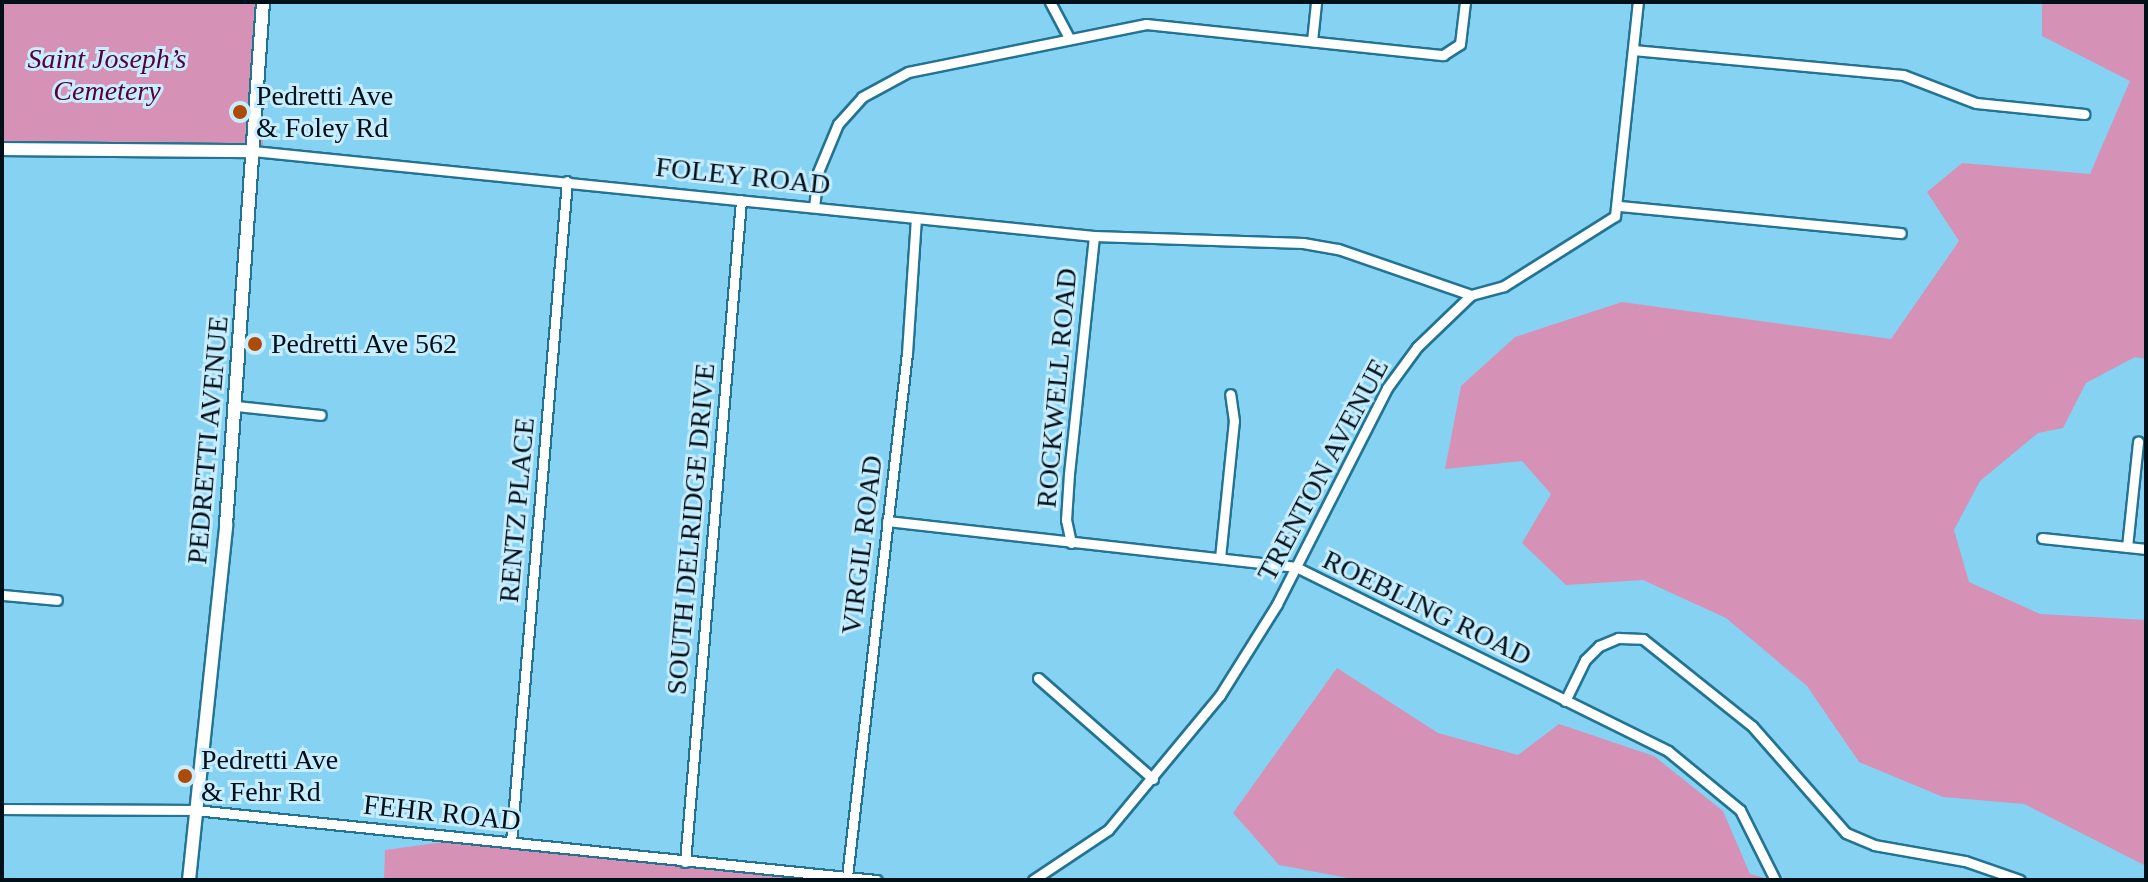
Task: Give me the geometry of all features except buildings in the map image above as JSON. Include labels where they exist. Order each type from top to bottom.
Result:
[{"type":"street","name":"PEDRETTI AVENUE","points":[[189,880],[236,406],[263,2]]},
{"type":"street","points":[[1050,2],[1069,37]]},
{"type":"street","points":[[1312,41],[1316,2]]},
{"type":"street","points":[[814,207],[830,138],[851,108],[879,85],[908,72],[1069,37],[1146,24],[1435,54],[1450,53],[1460,44],[1465,2]]},
{"type":"street","points":[[1638,2],[1619,206],[1901,233]]},
{"type":"street","points":[[1633,50],[1903,75],[1976,103],[2084,114]]},
{"type":"street","name":"FOLEY ROAD","points":[[2,149],[253,151],[1094,236],[1303,243],[1338,249],[1471,295]]},
{"type":"street","name":"RENTZ PLACE","points":[[511,842],[567,181]]},
{"type":"street","name":"SOUTH DELRIDGE DRIVE","points":[[685,862],[741,200]]},
{"type":"street","name":"TRENTON AVENUE","points":[[1033,880],[1088,848],[1153,779],[1220,695],[1296,567],[1387,388],[1417,347],[1471,295],[1504,286],[1610,222],[1619,206]]},
{"type":"street","name":"VIRGIL ROAD","points":[[847,877],[907,353],[916,218]]},
{"type":"street","name":"ROCKWELL ROAD","points":[[1071,543],[1066,520],[1069,474],[1094,236]]},
{"type":"street","points":[[1220,558],[1234,421],[1230,394]]},
{"type":"street","points":[[236,406],[321,415]]},
{"type":"street","points":[[2127,547],[2138,442]]},
{"type":"street","name":"ROEBLING ROAD","points":[[887,521],[1296,567],[1668,751],[1729,798],[1749,823],[1775,880]]},
{"type":"street","points":[[2042,538],[2146,549]]},
{"type":"street","points":[[2,595],[57,600]]},
{"type":"street","points":[[1565,701],[1585,660],[1599,646],[1618,638],[1643,639],[1752,726],[1846,833],[1874,845],[1965,861],[2020,880]]},
{"type":"street","points":[[1038,678],[1153,779]]},
{"type":"street","name":"FEHR ROAD","points":[[2,809],[195,810],[876,880]]},
{"type":"green space","name":"Saint Joseph’s Cemetery","points":[[2,2],[263,2],[263,149],[2,149]]},
{"type":"green space","points":[[2042,2],[2146,2],[2146,359],[2135,357],[2086,383],[2063,428],[2038,433],[1980,481],[1954,530],[1969,582],[2040,614],[2146,620],[2146,866],[2024,804],[1943,797],[1859,762],[1807,686],[1726,618],[1643,580],[1566,585],[1522,543],[1551,494],[1522,461],[1445,469],[1461,386],[1515,337],[1622,302],[1891,339],[1959,241],[1927,192],[1962,163],[2090,174],[2130,81],[2042,36]]},
{"type":"green space","points":[[1337,668],[1438,733],[1518,755],[1559,724],[1654,756],[1723,811],[1750,874],[1772,880],[1358,880],[1279,865],[1233,813]]},
{"type":"green space","points":[[473,838],[876,880],[384,880],[385,850]]},
{"type":"place","name":"Pedretti Ave & Foley Rd","points":[[240,112]]},
{"type":"place","name":"Pedretti Ave 562","points":[[255,344]]},
{"type":"place","name":"Pedretti Ave & Fehr Rd","points":[[185,776]]}]
